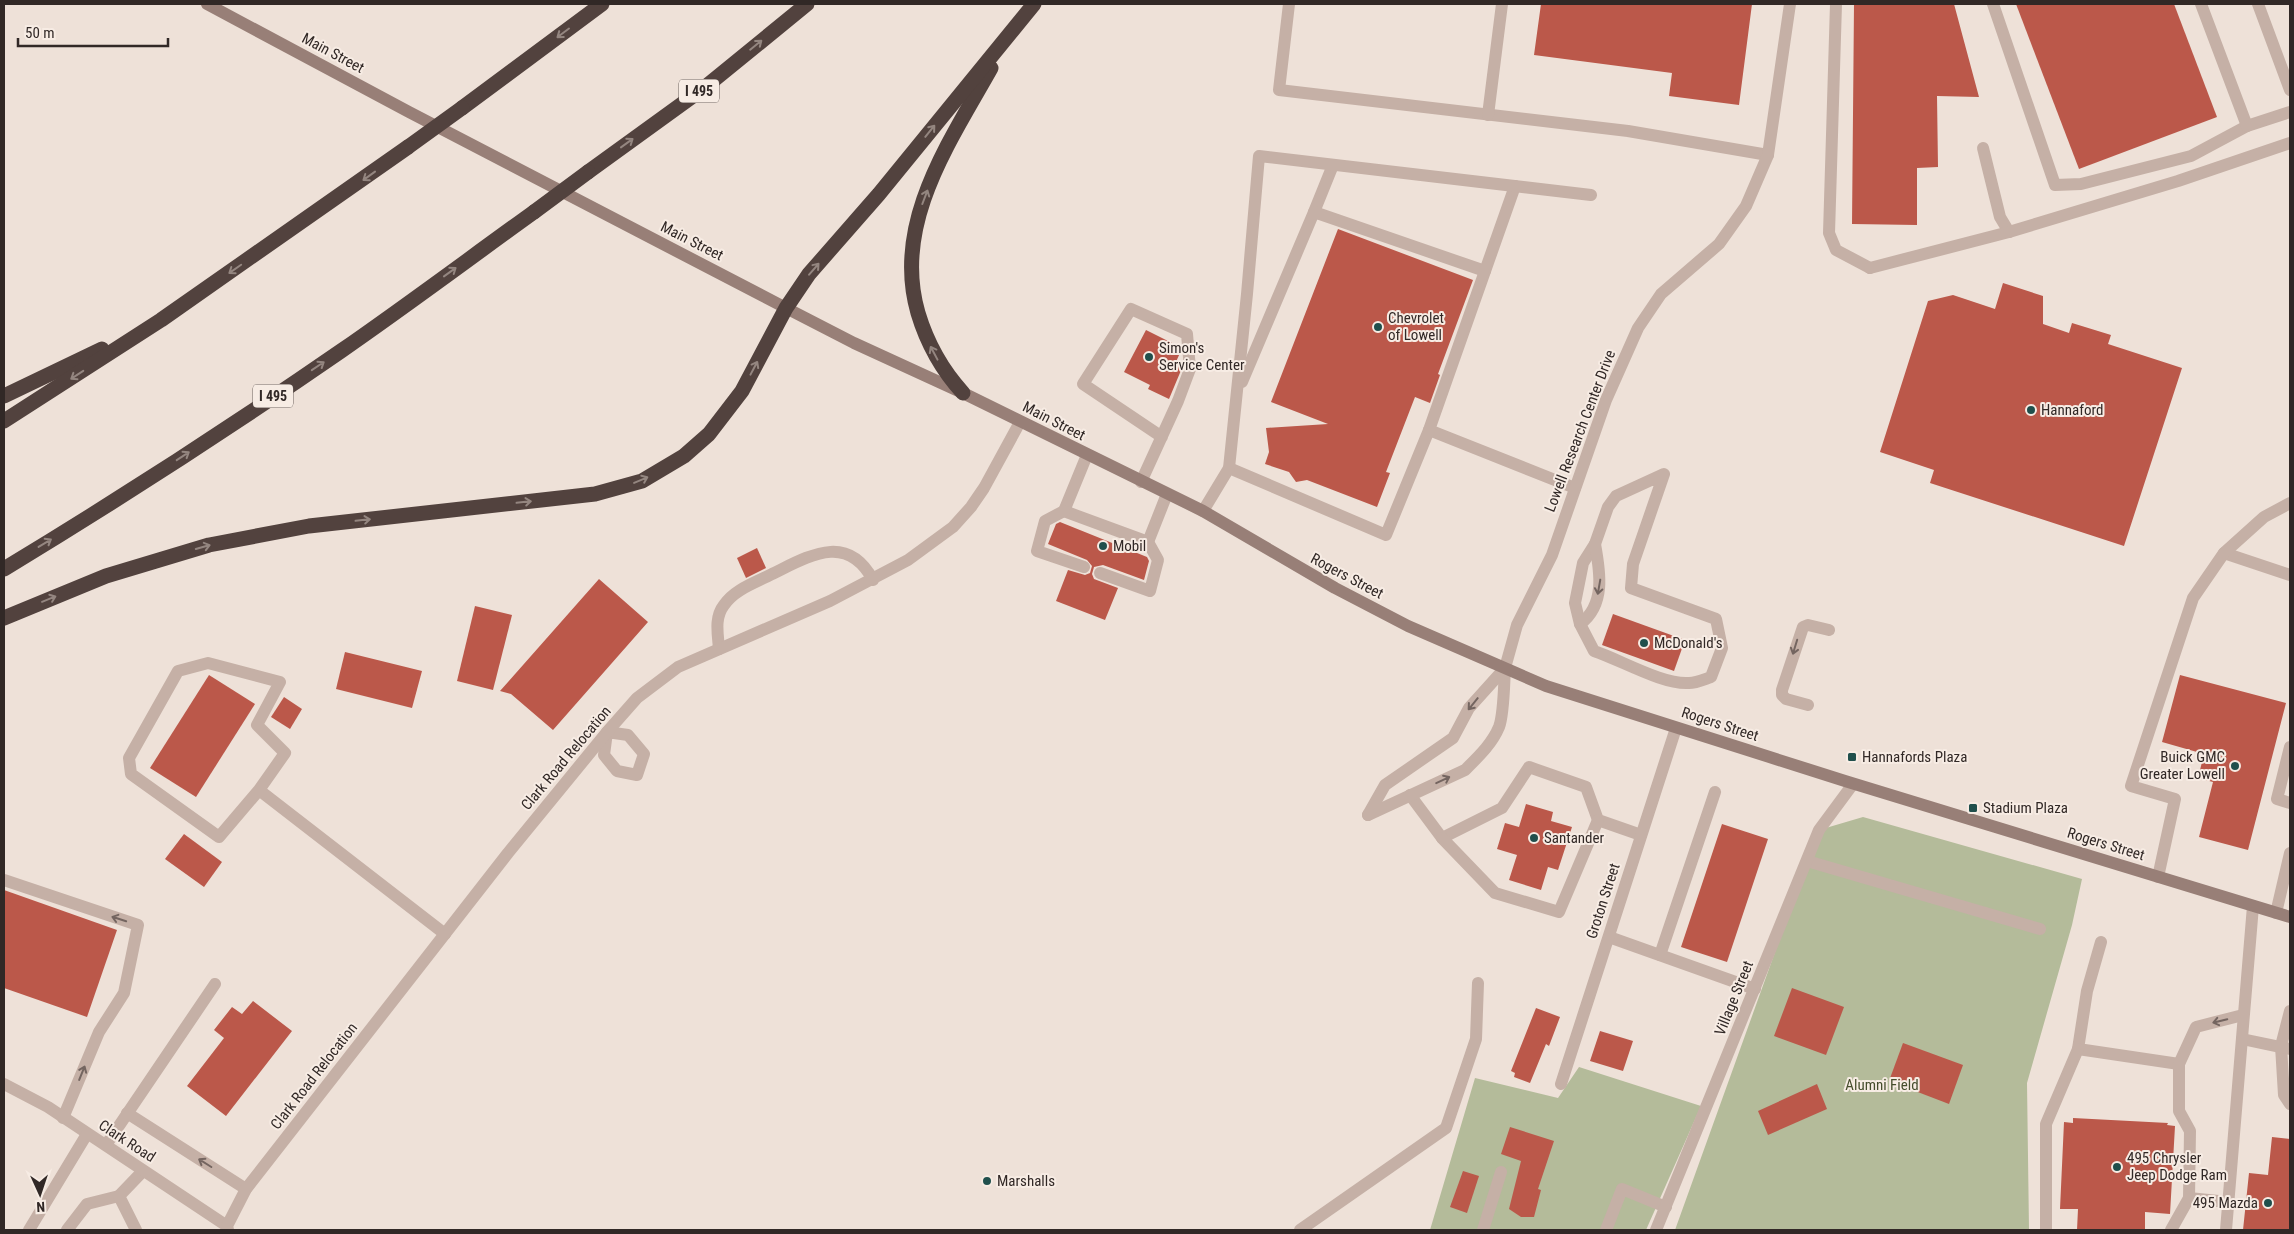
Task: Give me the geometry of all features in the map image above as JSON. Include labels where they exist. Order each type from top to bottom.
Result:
[{"type":"highway","points":[[4,421],[161,320],[408,147],[602,4]]},
{"type":"highway","name":"I 495","points":[[4,568],[170,465],[342,350],[704,88],[806,4]]},
{"type":"highway","points":[[4,618],[106,576],[210,545],[309,526],[595,494],[642,481],[684,456],[709,434],[742,391],[786,308],[809,274],[879,194],[1034,4]]},
{"type":"highway","points":[[963,393],[938,360],[924,332],[912,284],[912,242],[919,211],[946,149],[1010,34]]},
{"type":"highway","points":[[4,396],[161,320]]},
{"type":"main road","name":"Main Street","points":[[207,4],[409,112],[854,343],[963,393],[1167,494]]},
{"type":"main road","name":"Rogers Street","points":[[1167,494],[1203,511],[1335,588],[1408,626],[1546,686],[1853,784],[2290,918]]},
{"type":"street","points":[[1289,4],[1279,90],[1628,131],[1768,155]]},
{"type":"street","points":[[1488,114],[1502,4]]},
{"type":"street","name":"Lowell Research Center Drive","points":[[1505,668],[1469,708],[1453,738],[1385,786],[1368,815],[1465,770],[1488,746],[1500,725],[1505,668],[1517,625],[1552,555],[1606,400],[1638,328],[1661,294],[1719,244],[1746,206],[1768,155],[1790,4]]},
{"type":"street","points":[[1836,4],[1829,233],[1836,250],[1870,268],[2009,232],[2178,181],[2290,143]]},
{"type":"street","points":[[1993,4],[2055,185],[2081,184],[2191,156],[2247,126],[2290,112]]},
{"type":"street","points":[[2201,4],[2247,126]]},
{"type":"street","points":[[2258,4],[2290,90]]},
{"type":"street","points":[[1983,148],[2000,217],[2009,232]]},
{"type":"street","points":[[1203,511],[1229,468],[1259,156],[1591,195]]},
{"type":"street","points":[[1237,394],[1334,165]]},
{"type":"street","points":[[1229,468],[1386,535],[1429,430],[1515,186]]},
{"type":"street","points":[[1314,212],[1485,272]]},
{"type":"street","points":[[1141,482],[1162,437],[1178,401],[1190,369],[1187,334],[1131,309],[1083,384],[1162,437]]},
{"type":"street","name":"Clark Road Relocation","points":[[228,1228],[246,1189],[444,934],[607,732],[637,698],[678,667],[830,602],[908,560],[953,527],[971,507],[984,488],[1020,422]]},
{"type":"street","points":[[1429,430],[1575,488]]},
{"type":"street","points":[[1084,567],[1037,551],[1045,521],[1064,511],[1087,455]]},
{"type":"street","points":[[1664,474],[1633,564],[1631,588],[1716,619],[1722,648],[1712,677],[1690,683],[1666,681],[1617,658],[1594,651],[1580,624],[1575,603],[1583,563],[1595,544],[1608,507],[1616,496],[1664,474]]},
{"type":"street","points":[[1148,542],[1167,494]]},
{"type":"street","points":[[2158,877],[2175,799],[2131,786],[2193,598],[2224,552],[2264,517],[2290,503]]},
{"type":"street","points":[[1064,511],[1148,542],[1158,560],[1150,591],[1100,573]]},
{"type":"street","points":[[1580,624],[1588,618],[1601,587],[1595,544]]},
{"type":"street","points":[[719,649],[717,621],[724,605],[738,591],[807,557],[829,552],[848,554],[864,564],[873,580]]},
{"type":"street","points":[[2224,552],[2290,575]]},
{"type":"street","points":[[1808,705],[1786,699],[1782,695],[1782,690],[1803,627],[1808,625],[1829,630]]},
{"type":"street","points":[[208,663],[280,682],[257,725],[285,753],[259,790],[219,837],[131,774],[129,758],[178,670],[208,663]]},
{"type":"street","name":"Groton Street","points":[[1561,1084],[1676,728]]},
{"type":"street","points":[[2290,747],[2277,799],[2290,803]]},
{"type":"street","points":[[1410,795],[1442,838],[1494,893],[1559,912],[1598,820],[1586,787],[1529,767],[1502,808],[1442,838]]},
{"type":"street","name":"Village Street","points":[[1656,1230],[1820,830],[1853,784]]},
{"type":"street","points":[[259,790],[444,934]]},
{"type":"street","points":[[1660,955],[1715,792]]},
{"type":"street","points":[[1598,820],[1641,835]]},
{"type":"street","points":[[2276,913],[2290,853]]},
{"type":"street","points":[[1807,862],[2040,929]]},
{"type":"street","points":[[4,880],[138,925],[124,992],[99,1032],[63,1118]]},
{"type":"street","points":[[2226,1230],[2252,906]]},
{"type":"street","points":[[1609,936],[1755,989]]},
{"type":"street","points":[[2046,1230],[2046,1124],[2078,1049],[2087,992],[2101,942]]},
{"type":"street","points":[[1300,1230],[1446,1128],[1476,1039],[1478,983]]},
{"type":"street","points":[[106,1145],[215,984]]},
{"type":"street","points":[[2290,1011],[2285,1048],[2284,1095],[2290,1104]]},
{"type":"street","points":[[2171,1230],[2190,1198],[2190,1131],[2179,1111],[2179,1064],[2196,1027],[2244,1016]]},
{"type":"street","points":[[2242,1039],[2285,1048]]},
{"type":"street","points":[[2078,1049],[2179,1064]]},
{"type":"street","name":"Clark Road","points":[[4,1084],[106,1145],[228,1228]]},
{"type":"street","points":[[127,1113],[246,1189]]},
{"type":"street","points":[[29,1230],[87,1134]]},
{"type":"street","points":[[67,1230],[87,1204],[119,1196],[143,1171]]},
{"type":"street","points":[[1483,1230],[1502,1172]]},
{"type":"street","points":[[1606,1230],[1622,1189],[1666,1206]]},
{"type":"street","points":[[119,1196],[136,1230]]},
{"type":"street","points":[[2190,1198],[2228,1202]]},
{"type":"green space","name":"Alumni Field","points":[[1863,817],[2082,879],[2072,925],[2027,1083],[2029,1230],[1675,1230],[1819,830]]},
{"type":"green space","points":[[1579,1067],[1701,1106],[1646,1230],[1430,1230],[1475,1078],[1558,1098]]},
{"type":"building","points":[[1541,4],[1752,4],[1739,105],[1669,96],[1672,73],[1534,55]]},
{"type":"building","points":[[1854,4],[1954,4],[1979,97],[1937,96],[1938,167],[1917,168],[1917,225],[1852,224]]},
{"type":"building","points":[[2016,4],[2174,4],[2217,117],[2079,169]]},
{"type":"building","name":"Chevrolet of Lowell","points":[[1338,229],[1473,280],[1438,374],[1440,375],[1430,403],[1415,397],[1386,472],[1390,473],[1377,507],[1307,480],[1296,482],[1289,472],[1265,464],[1269,452],[1266,428],[1328,424],[1271,402]]},
{"type":"building","name":"Hannaford","points":[[2003,283],[2043,296],[2043,324],[2069,333],[2072,323],[2111,335],[2108,344],[2182,368],[2124,546],[1930,483],[1934,470],[1880,452],[1928,301],[1953,295],[1995,309]]},
{"type":"building","points":[[1146,330],[1180,347],[1180,353],[1175,364],[1182,368],[1169,399],[1148,389],[1150,385],[1124,372]]},
{"type":"building","points":[[1060,522],[1147,557],[1149,561],[1144,580],[1103,565],[1094,567],[1092,574],[1094,579],[1118,588],[1105,620],[1056,601],[1068,570],[1085,575],[1090,573],[1092,566],[1087,560],[1048,544],[1056,524]]},
{"type":"building","points":[[757,548],[766,568],[746,578],[737,558]]},
{"type":"building","points":[[599,579],[648,622],[553,730],[511,694],[500,691]]},
{"type":"building","points":[[475,606],[512,615],[493,690],[457,681]]},
{"type":"building","name":"McDonald's","points":[[1613,614],[1685,640],[1674,671],[1602,645]]},
{"type":"building","points":[[345,652],[422,671],[412,708],[336,689]]},
{"type":"building","points":[[209,675],[255,704],[196,797],[150,768]]},
{"type":"building","name":"Buick GMC Greater Lowell","points":[[2180,675],[2286,703],[2248,850],[2199,837],[2213,782],[2198,778],[2204,754],[2162,742]]},
{"type":"building","points":[[284,697],[302,709],[290,729],[271,717]]},
{"type":"building","name":"Santander","points":[[1526,804],[1553,812],[1551,821],[1572,827],[1558,870],[1548,867],[1541,890],[1509,880],[1517,855],[1497,849],[1505,823],[1519,827]]},
{"type":"building","points":[[1722,824],[1768,839],[1727,962],[1681,947]]},
{"type":"building","points":[[184,834],[222,862],[204,887],[165,859]]},
{"type":"building","points":[[4,890],[117,930],[87,1017],[4,988]]},
{"type":"building","points":[[1792,988],[1844,1007],[1826,1055],[1774,1036]]},
{"type":"building","points":[[253,1001],[292,1031],[226,1116],[187,1086],[224,1038],[214,1030],[232,1007],[242,1014]]},
{"type":"building","points":[[1536,1008],[1560,1017],[1549,1046],[1546,1044],[1530,1083],[1514,1077],[1515,1073],[1511,1071]]},
{"type":"building","points":[[1600,1031],[1633,1041],[1623,1071],[1590,1061]]},
{"type":"building","points":[[1903,1043],[1963,1065],[1949,1104],[1889,1081]]},
{"type":"building","points":[[1817,1084],[1827,1109],[1768,1135],[1758,1111]]},
{"type":"building","name":"495 Chrysler Jeep Dodge Ram","points":[[2073,1118],[2168,1123],[2167,1125],[2175,1126],[2170,1214],[2145,1212],[2145,1230],[2077,1230],[2078,1209],[2060,1209],[2064,1122],[2073,1123]]},
{"type":"building","points":[[1510,1127],[1554,1141],[1538,1189],[1541,1190],[1534,1217],[1521,1217],[1509,1209],[1521,1161],[1501,1154]]},
{"type":"building","name":"495 Mazda","points":[[2272,1137],[2290,1139],[2290,1230],[2243,1230],[2249,1173],[2268,1175]]},
{"type":"building","points":[[1463,1171],[1479,1176],[1467,1213],[1450,1207]]},
{"type":"place","name":"Chevrolet of Lowell","points":[[1378,327]]},
{"type":"place","name":"Simon's Service Center","points":[[1149,357]]},
{"type":"place","name":"Hannaford","points":[[2031,410]]},
{"type":"place","name":"Mobil","points":[[1103,546]]},
{"type":"place","name":"McDonald's","points":[[1644,643]]},
{"type":"place","name":"Hannafords Plaza","points":[[1852,757]]},
{"type":"place","name":"Buick GMC Greater Lowell","points":[[2235,766]]},
{"type":"place","name":"Stadium Plaza","points":[[1973,808]]},
{"type":"place","name":"Santander","points":[[1534,838]]},
{"type":"place","name":"495 Chrysler Jeep Dodge Ram","points":[[2117,1167]]},
{"type":"place","name":"Marshalls","points":[[987,1181]]},
{"type":"place","name":"495 Mazda","points":[[2268,1203]]}]
